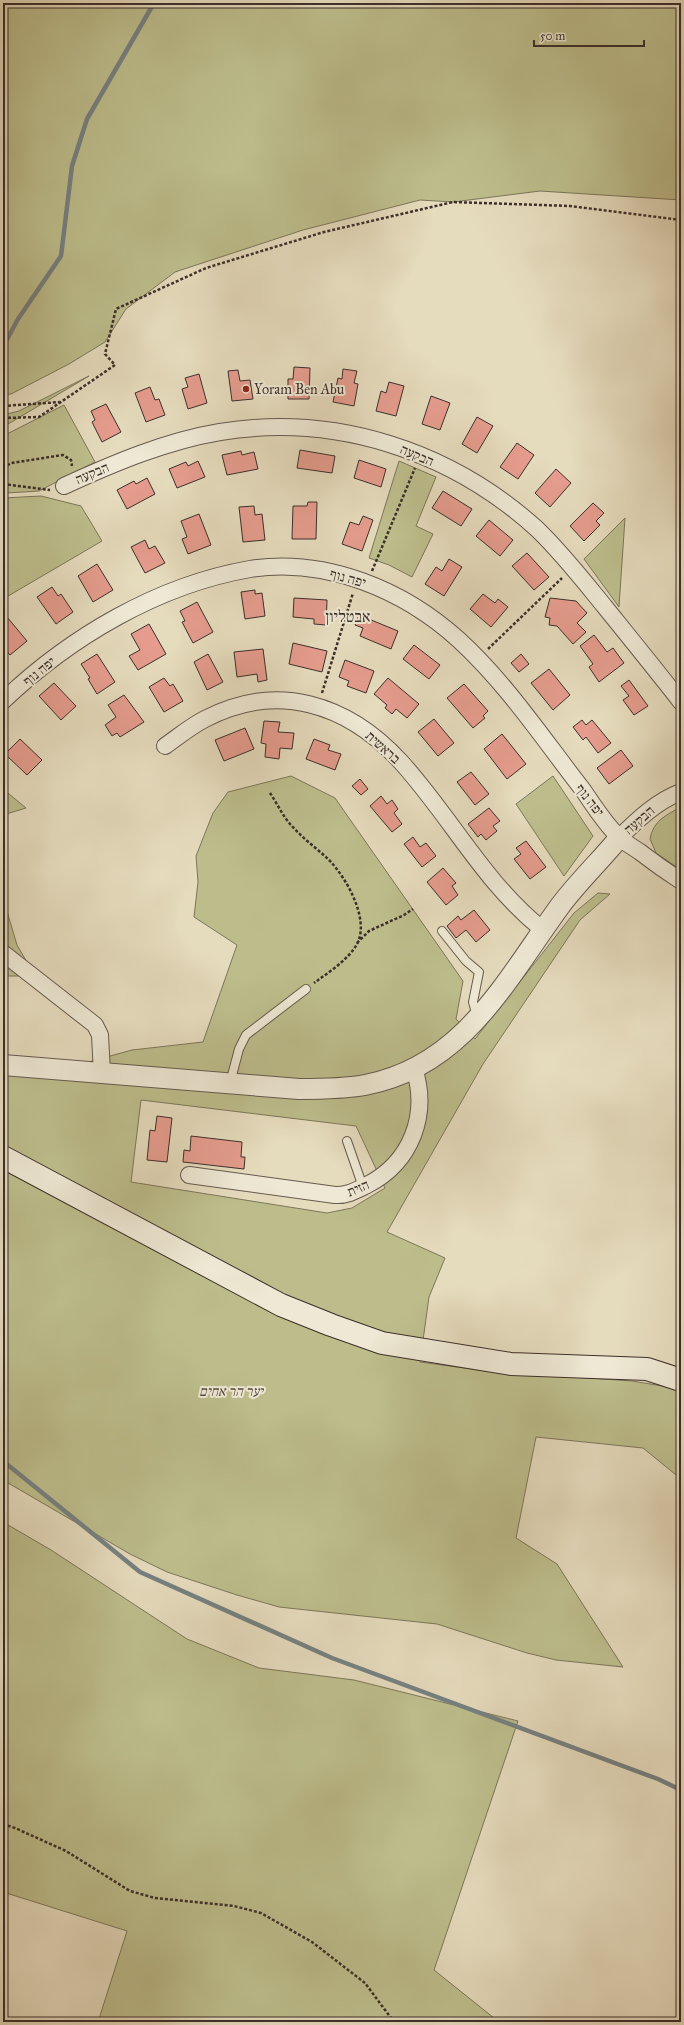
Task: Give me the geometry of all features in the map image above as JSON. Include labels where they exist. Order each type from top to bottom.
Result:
[{"type":"main road","points":[[3,1157],[281,1305],[382,1343],[511,1364],[647,1369],[681,1380]]},
{"type":"street","name":"הבקעה","points":[[70,483],[140,454],[179,441],[220,432],[261,427],[304,426],[348,432],[393,445],[420,455],[471,480],[511,508],[537,529],[573,567],[681,702]]},
{"type":"street","name":"יפה נוף","points":[[3,701],[32,676],[89,634],[119,616],[183,587],[252,569],[293,568],[331,572],[362,581],[400,597],[431,617],[459,640],[478,659],[510,697],[619,838],[681,881]]},
{"type":"street","name":"בראשית","points":[[165,746],[205,719],[242,703],[279,699],[318,706],[345,717],[374,736],[400,762],[494,883],[525,916],[543,930]]},
{"type":"street","name":"הבקעה","points":[[619,838],[649,811],[667,798],[681,792]]},
{"type":"street","points":[[3,1065],[299,1089],[334,1089],[366,1084],[395,1076],[414,1068],[446,1049],[478,1019],[506,984],[543,930],[574,889],[619,838]]},
{"type":"street","points":[[3,953],[95,1025],[100,1035],[102,1073]]},
{"type":"street","name":"הזית","points":[[189,1175],[338,1195],[351,1193],[374,1181],[391,1168],[404,1152],[414,1134],[419,1117],[421,1099],[419,1083],[414,1068]]},
{"type":"lane","points":[[442,931],[466,961],[479,972],[473,1002],[478,1019]]},
{"type":"lane","points":[[230,1083],[239,1049],[246,1035],[306,989]]},
{"type":"lane","points":[[347,1141],[363,1187]]},
{"type":"path","points":[[3,418],[38,416],[115,365],[105,354],[116,309],[206,268],[324,232],[453,202],[570,206],[681,220]]},
{"type":"path","points":[[3,406],[60,402]]},
{"type":"path","points":[[318,706],[362,581],[420,455]]},
{"type":"path","points":[[3,468],[11,464],[63,456],[71,460],[70,483],[55,490],[3,484]]},
{"type":"path","points":[[478,659],[573,567]]},
{"type":"path","points":[[270,793],[290,825],[330,862],[341,875],[361,918],[361,929],[357,944]]},
{"type":"path","points":[[306,989],[336,967],[369,931],[404,915],[413,909]]},
{"type":"path","points":[[3,1824],[66,1851],[130,1891],[155,1898],[234,1906],[261,1913],[312,1942],[365,1983],[394,2022]]},
{"type":"green space","points":[[3,3],[681,3],[681,200],[540,191],[453,202],[420,200],[303,230],[175,272],[126,309],[105,342],[69,364],[11,394],[3,394]]},
{"type":"green space","points":[[89,376],[3,427],[3,415],[19,411]]},
{"type":"green space","points":[[64,405],[95,462],[39,491],[7,493],[3,491],[3,436]]},
{"type":"green space","points":[[399,461],[436,477],[416,526],[433,534],[412,577],[389,565],[369,558]]},
{"type":"green space","points":[[41,496],[81,506],[102,541],[3,599],[3,498]]},
{"type":"green space","points":[[625,518],[619,607],[584,559]]},
{"type":"green space","name":"יער הר אחים","points":[[291,776],[335,798],[463,981],[456,1019],[475,1039],[574,913],[598,893],[610,894],[580,920],[483,1064],[387,1232],[445,1258],[429,1297],[420,1362],[486,1371],[632,1381],[681,1389],[681,1479],[643,1448],[536,1437],[516,1538],[557,1564],[623,1667],[556,1660],[527,1653],[437,1624],[279,1607],[237,1595],[167,1572],[130,1554],[3,1480],[3,1063],[81,1064],[132,1050],[203,1042],[237,945],[194,917],[198,882],[196,856],[213,813],[228,792]],"holes":[[[141,1100],[356,1126],[385,1188],[352,1208],[327,1213],[131,1182]]]},
{"type":"green space","points":[[553,776],[593,836],[564,876],[516,804]]},
{"type":"green space","points":[[3,789],[26,808],[3,815]]},
{"type":"green space","points":[[681,807],[681,870],[656,853],[650,839],[657,823],[665,816]]},
{"type":"green space","points":[[3,898],[17,945],[35,976],[3,976]]},
{"type":"green space","points":[[3,1522],[51,1550],[187,1639],[259,1668],[354,1680],[518,1721],[434,1970],[499,2022],[98,2022],[127,1931],[3,1892]]},
{"type":"building","points":[[294,367],[310,368],[309,399],[288,399],[288,379],[293,379]]},
{"type":"building","points":[[343,369],[357,371],[354,383],[358,384],[354,406],[333,402],[338,378],[342,379]]},
{"type":"building","points":[[238,370],[240,381],[250,380],[253,399],[232,401],[228,371]]},
{"type":"building","points":[[199,374],[207,403],[188,409],[182,389],[188,387],[185,378]]},
{"type":"building","points":[[389,382],[404,386],[396,416],[376,411],[381,391],[386,393]]},
{"type":"building","points":[[150,387],[155,400],[159,399],[165,415],[146,422],[135,393]]},
{"type":"building","points":[[431,396],[450,403],[440,430],[422,424]]},
{"type":"building","points":[[106,404],[121,432],[102,442],[92,422],[95,420],[91,411]]},
{"type":"building","points":[[477,417],[493,426],[477,453],[462,444]]},
{"type":"building","points":[[517,443],[534,455],[518,479],[500,467]]},
{"type":"building","points":[[300,450],[335,456],[332,473],[297,468]]},
{"type":"building","points":[[241,451],[242,455],[254,452],[258,469],[227,475],[222,455]]},
{"type":"building","points":[[359,460],[386,469],[381,487],[354,478]]},
{"type":"building","points":[[198,461],[205,477],[177,488],[169,469],[186,462],[188,466]]},
{"type":"building","points":[[556,469],[571,483],[550,507],[535,493]]},
{"type":"building","points":[[147,478],[155,494],[127,509],[117,490],[134,481],[136,484]]},
{"type":"building","points":[[443,491],[472,509],[461,526],[432,508]]},
{"type":"building","points":[[308,502],[317,502],[316,539],[292,539],[293,506],[307,506]]},
{"type":"building","points":[[593,503],[604,513],[596,521],[600,525],[584,541],[570,526]]},
{"type":"building","points":[[254,506],[255,515],[262,514],[265,540],[243,542],[239,507]]},
{"type":"building","points":[[199,514],[211,545],[188,554],[182,539],[187,537],[181,521]]},
{"type":"building","points":[[363,516],[373,520],[362,551],[342,544],[350,522],[359,525]]},
{"type":"building","points":[[489,520],[513,540],[500,556],[476,536]]},
{"type":"building","points":[[145,540],[149,549],[155,546],[165,563],[145,573],[131,547]]},
{"type":"building","points":[[527,553],[549,577],[534,590],[512,566]]},
{"type":"building","points":[[449,559],[462,567],[444,596],[425,584],[436,567],[442,571]]},
{"type":"building","points":[[97,564],[113,590],[93,602],[78,576]]},
{"type":"building","points":[[52,587],[58,596],[61,594],[73,612],[56,624],[37,597]]},
{"type":"building","points":[[255,590],[255,594],[262,593],[265,616],[245,619],[241,592]]},
{"type":"building","points":[[483,594],[495,603],[498,599],[508,607],[491,627],[470,609]]},
{"type":"building","points":[[294,598],[327,600],[326,625],[314,624],[314,619],[293,617]]},
{"type":"building","points":[[550,598],[576,601],[587,613],[577,623],[586,632],[573,644],[557,626],[549,625],[550,618],[545,617]]},
{"type":"building","points":[[197,602],[213,632],[193,643],[182,622],[185,621],[180,611]]},
{"type":"building","points":[[359,615],[398,631],[391,649],[360,636],[363,628],[355,625]]},
{"type":"building","points":[[7,617],[27,641],[10,655],[3,647],[3,621]]},
{"type":"building","points":[[149,624],[166,654],[138,670],[129,656],[140,650],[131,634]]},
{"type":"building","points":[[594,635],[607,652],[613,648],[624,663],[599,682],[589,667],[593,664],[580,646]]},
{"type":"building","points":[[293,643],[327,651],[322,672],[289,664]]},
{"type":"building","points":[[414,645],[440,665],[429,679],[403,659]]},
{"type":"building","points":[[263,649],[267,680],[258,682],[257,674],[237,677],[234,652]]},
{"type":"building","points":[[97,654],[115,682],[97,694],[88,679],[90,678],[81,664]]},
{"type":"building","points":[[208,654],[223,682],[207,690],[194,662]]},
{"type":"building","points":[[521,654],[529,664],[519,672],[511,663]]},
{"type":"building","points":[[345,660],[374,671],[366,693],[347,686],[349,681],[339,677]]},
{"type":"building","points":[[549,669],[570,695],[553,710],[531,683]]},
{"type":"building","points":[[164,678],[170,686],[173,684],[183,701],[164,712],[149,687]]},
{"type":"building","points":[[388,678],[419,704],[407,718],[396,709],[392,714],[385,708],[387,705],[374,694]]},
{"type":"building","points":[[629,680],[648,706],[634,715],[623,700],[629,696],[621,686]]},
{"type":"building","points":[[54,683],[76,706],[61,720],[39,696]]},
{"type":"building","points":[[464,684],[488,711],[483,716],[485,718],[473,728],[447,698]]},
{"type":"building","points":[[124,695],[144,722],[120,737],[117,733],[112,736],[105,725],[116,717],[108,705]]},
{"type":"building","points":[[434,719],[454,743],[438,756],[418,732]]},
{"type":"building","points":[[582,720],[586,725],[592,720],[611,743],[598,753],[586,737],[583,740],[573,727]]},
{"type":"building","points":[[264,721],[280,722],[278,732],[294,733],[292,749],[280,748],[279,759],[265,757],[266,744],[261,743]]},
{"type":"building","points":[[245,728],[254,749],[224,761],[215,740]]},
{"type":"building","points":[[502,734],[526,764],[507,779],[484,749]]},
{"type":"building","points":[[20,739],[42,760],[27,775],[5,754]]},
{"type":"building","points":[[314,739],[330,745],[328,750],[341,754],[335,770],[306,759]]},
{"type":"building","points":[[621,750],[633,766],[609,784],[597,768]]},
{"type":"building","points":[[471,772],[489,794],[475,805],[457,782]]},
{"type":"building","points":[[360,779],[368,789],[361,795],[352,786]]},
{"type":"building","points":[[381,796],[387,804],[392,800],[398,809],[394,813],[402,824],[392,832],[370,806]]},
{"type":"building","points":[[489,808],[500,821],[493,826],[497,831],[486,840],[481,834],[478,837],[468,824]]},
{"type":"building","points":[[413,837],[420,847],[426,843],[436,856],[422,867],[404,844]]},
{"type":"building","points":[[526,841],[546,867],[530,879],[514,859],[521,854],[516,848]]},
{"type":"building","points":[[443,868],[456,883],[452,886],[458,895],[446,905],[427,882]]},
{"type":"building","points":[[474,910],[490,930],[476,942],[466,930],[456,938],[447,926],[458,916],[461,920]]},
{"type":"building","points":[[157,1116],[172,1118],[167,1162],[147,1160],[150,1130],[155,1131]]},
{"type":"building","points":[[191,1136],[242,1142],[241,1157],[245,1157],[244,1169],[183,1162],[184,1150],[190,1151]]},
{"type":"waterway","points":[[3,347],[18,319],[61,256],[72,166],[87,119],[154,3]]},
{"type":"waterway","points":[[3,1461],[140,1572],[332,1658],[658,1779],[681,1790]]},
{"type":"place","name":"Yoram Ben Abu","points":[[246,389]]},
{"type":"district","name":"אבטליון","points":[[348,616]]}]
